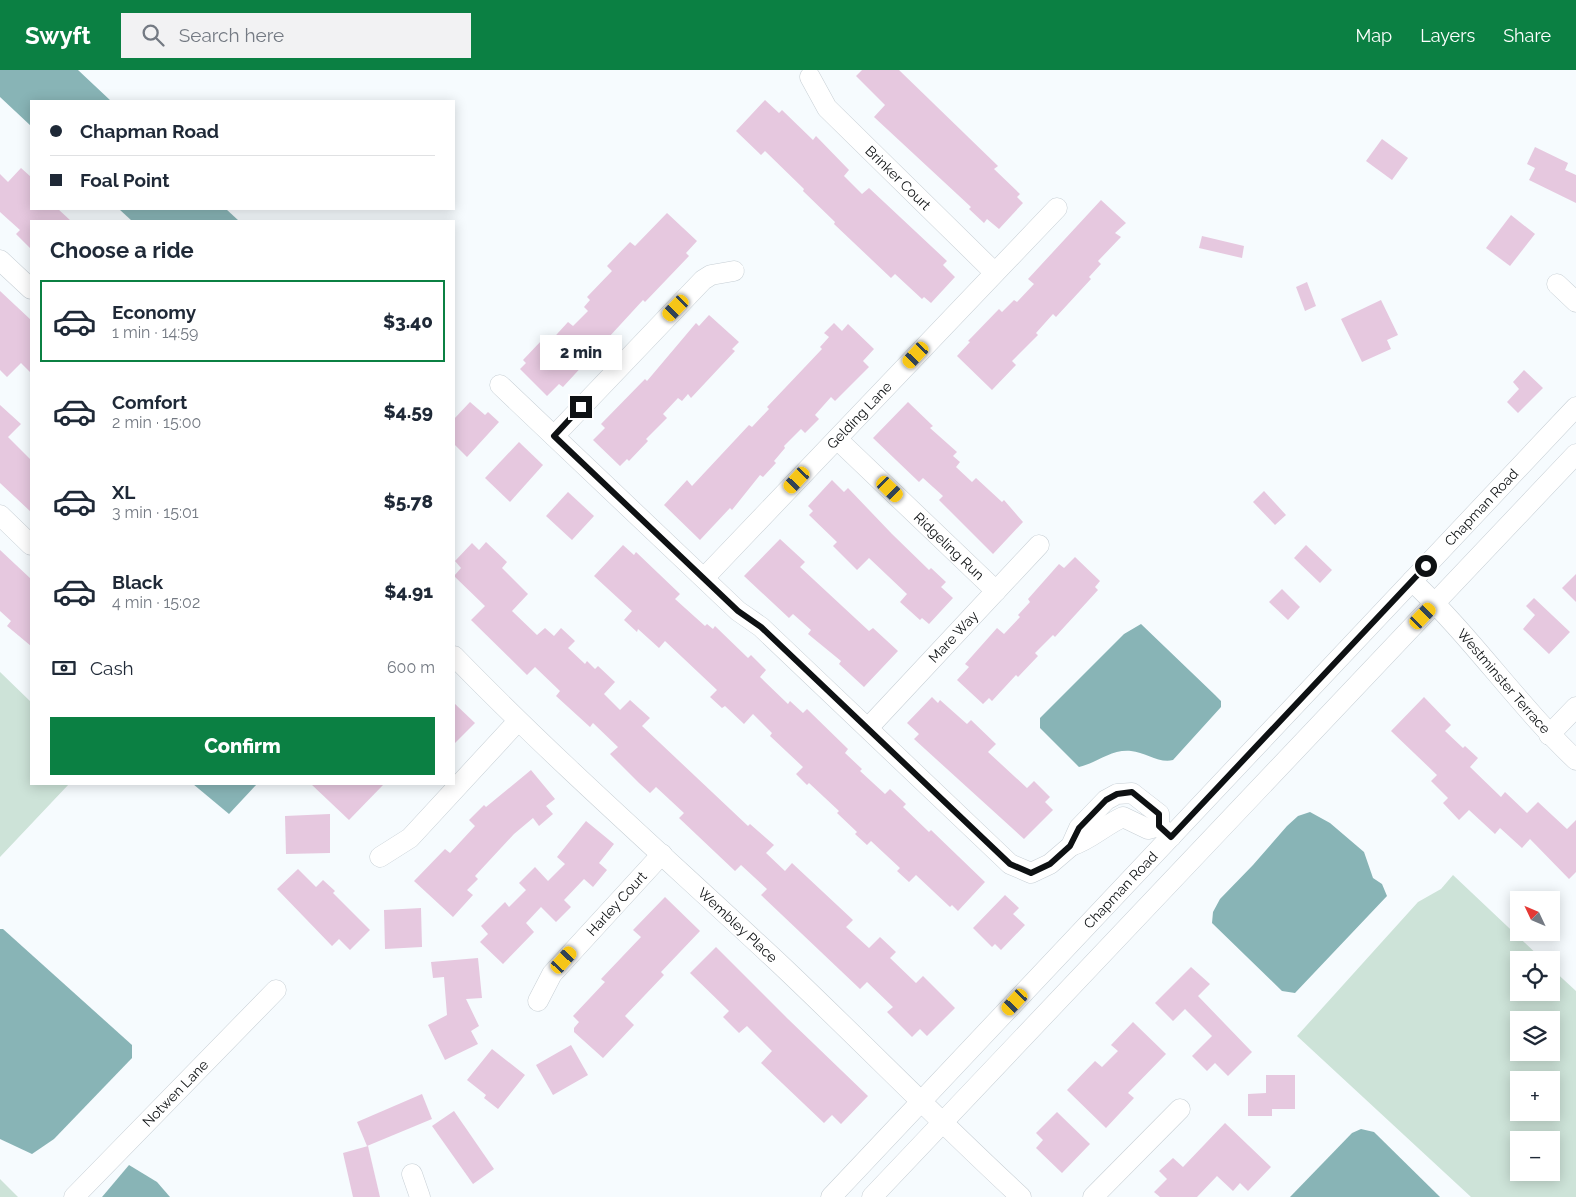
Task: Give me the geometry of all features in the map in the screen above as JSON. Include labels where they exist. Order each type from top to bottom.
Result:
[{"type":"street","name":"Brinker Court","points":[[810,77],[827,108],[994,272]]},
{"type":"street","name":"Gelding Lane","points":[[704,578],[1057,208]]},
{"type":"street","points":[[0,260],[30,288]]},
{"type":"street","points":[[554,436],[703,280],[711,275],[734,271]]},
{"type":"street","points":[[1557,284],[1576,302]]},
{"type":"street","points":[[500,385],[738,611],[761,627],[1010,864],[1031,873],[1050,864],[1070,846],[1079,828],[1106,800],[1117,794],[1132,792],[1159,814],[1165,831],[1148,829],[1123,817]]},
{"type":"street","name":"Chapman Road","points":[[830,1197],[921,1102],[1165,831],[1412,580],[1576,407]]},
{"type":"street","name":"Ridgeling Run","points":[[836,439],[996,590]]},
{"type":"street","points":[[872,1197],[1293,750],[1436,603],[1576,454]]},
{"type":"street","points":[[0,515],[30,544]]},
{"type":"street","name":"Mare Way","points":[[868,728],[1039,545]]},
{"type":"street","name":"Westminster Terrace","points":[[1412,580],[1436,603],[1549,735],[1576,760]]},
{"type":"street","name":"Wembley Place","points":[[455,657],[518,722],[830,1011],[942,1124],[1021,1197]]},
{"type":"street","points":[[1549,735],[1576,707]]},
{"type":"street","points":[[380,857],[410,838],[518,722]]},
{"type":"street","points":[[1070,846],[1084,842],[1123,817],[1132,792]]},
{"type":"street","name":"Harley Court","points":[[538,1001],[552,974],[662,854]]},
{"type":"street","name":"Notwen Lane","points":[[74,1197],[276,990]]},
{"type":"street","points":[[1093,1197],[1180,1109]]},
{"type":"street","points":[[412,1174],[420,1197]]},
{"type":"green space","points":[[0,672],[30,701],[30,785],[68,785],[0,857]]},
{"type":"green space","points":[[1453,875],[1510,929],[1510,941],[1523,941],[1533,951],[1510,951],[1510,1001],[1560,1001],[1560,976],[1576,991],[1576,1197],[1471,1197],[1297,1036],[1418,902],[1441,889]]},
{"type":"green space","points":[[0,1179],[18,1197],[0,1197]]},
{"type":"water","points":[[0,70],[78,70],[110,100],[30,100],[30,125],[0,97]]},
{"type":"water","points":[[120,210],[227,210],[238,220],[131,220]]},
{"type":"water","points":[[1141,624],[1221,701],[1221,707],[1173,760],[1168,761],[1136,752],[1124,751],[1111,754],[1079,767],[1040,728],[1040,718],[1124,634]]},
{"type":"water","points":[[194,785],[256,785],[229,814]]},
{"type":"water","points":[[1310,812],[1330,823],[1364,852],[1373,878],[1382,884],[1387,896],[1295,993],[1282,991],[1212,923],[1213,912],[1220,899],[1287,826],[1298,816]]},
{"type":"water","points":[[0,929],[3,929],[132,1045],[132,1058],[54,1139],[32,1154],[0,1139]]},
{"type":"water","points":[[1361,1129],[1374,1132],[1440,1197],[1290,1197],[1352,1133]]},
{"type":"water","points":[[129,1165],[157,1182],[170,1197],[102,1197]]},
{"type":"building","points":[[862,70],[899,70],[998,166],[994,169],[1020,194],[1017,197],[1023,203],[999,229],[987,219],[984,223],[969,209],[971,207],[874,117],[885,105],[856,76]]},
{"type":"building","points":[[765,100],[779,113],[782,110],[813,140],[816,136],[849,170],[844,176],[862,194],[869,188],[947,261],[943,265],[955,277],[931,303],[924,297],[922,299],[895,274],[891,278],[834,224],[835,222],[803,191],[804,189],[765,151],[761,155],[736,131]]},
{"type":"building","points":[[1382,139],[1408,158],[1392,180],[1366,161]]},
{"type":"building","points":[[1535,147],[1568,163],[1565,170],[1576,175],[1576,203],[1529,180],[1535,168],[1527,164]]},
{"type":"building","points":[[21,168],[30,176],[30,210],[59,210],[70,220],[30,220],[30,248],[16,234],[20,230],[0,212],[0,174],[8,182]]},
{"type":"building","points":[[1101,200],[1126,223],[1115,233],[1121,237],[1098,261],[1101,264],[1089,277],[1091,279],[1056,317],[1053,314],[1036,333],[1038,335],[1012,361],[1016,365],[992,390],[957,356],[970,342],[968,341],[999,309],[1002,312],[1014,300],[1017,302],[1034,284],[1028,279]]},
{"type":"building","points":[[667,213],[697,241],[686,253],[689,256],[645,302],[643,300],[563,387],[559,384],[547,396],[520,369],[526,363],[523,360],[542,340],[547,345],[568,322],[573,326],[588,311],[584,307],[590,300],[587,297],[612,271],[607,266],[630,242],[635,246]]},
{"type":"building","points":[[1511,215],[1535,234],[1510,266],[1486,248]]},
{"type":"building","points":[[1202,236],[1244,246],[1242,258],[1199,248]]},
{"type":"building","points":[[1307,282],[1316,306],[1305,311],[1296,287]]},
{"type":"building","points":[[0,291],[30,319],[30,372],[21,363],[7,377],[0,370]]},
{"type":"building","points":[[1381,300],[1398,335],[1387,340],[1391,349],[1362,362],[1341,319]]},
{"type":"building","points":[[709,315],[739,342],[732,349],[735,351],[691,398],[688,394],[682,401],[678,398],[663,414],[667,418],[646,439],[648,441],[629,461],[627,459],[620,466],[593,440],[605,428],[601,424],[645,379],[647,381],[696,323],[699,326]]},
{"type":"building","points":[[834,323],[842,331],[848,324],[874,349],[863,361],[869,367],[835,401],[831,397],[815,415],[819,419],[805,433],[801,429],[784,446],[785,448],[774,461],[776,463],[763,477],[760,475],[732,510],[730,508],[700,540],[664,505],[687,480],[692,486],[749,425],[752,427],[769,409],[767,407],[822,349],[820,347],[829,337],[824,333]]},
{"type":"building","points":[[1524,370],[1543,388],[1518,413],[1507,402],[1519,389],[1513,382]]},
{"type":"building","points":[[470,402],[485,415],[488,412],[499,422],[467,457],[455,445],[455,418]]},
{"type":"building","points":[[908,402],[933,426],[930,428],[957,452],[953,456],[960,462],[956,467],[972,482],[976,478],[1002,502],[1004,500],[1023,522],[993,554],[939,500],[943,496],[923,478],[919,482],[873,438]]},
{"type":"building","points":[[0,405],[21,424],[8,437],[30,459],[30,511],[0,483]]},
{"type":"building","points":[[519,442],[543,465],[510,502],[485,478]]},
{"type":"building","points":[[832,480],[844,492],[848,488],[929,570],[931,568],[946,582],[941,587],[953,598],[929,624],[922,618],[920,620],[900,602],[907,594],[869,558],[857,570],[833,546],[837,542],[809,515],[813,511],[808,506]]},
{"type":"building","points":[[1264,491],[1286,515],[1275,525],[1253,502]]},
{"type":"building","points":[[568,492],[594,516],[572,540],[546,516]]},
{"type":"building","points":[[780,539],[805,562],[800,567],[869,631],[873,628],[898,651],[864,687],[839,664],[841,661],[808,634],[811,630],[793,614],[789,618],[744,576]]},
{"type":"building","points":[[486,542],[507,562],[502,568],[528,594],[512,611],[537,635],[545,628],[554,636],[561,628],[575,641],[568,648],[585,664],[587,661],[595,669],[598,666],[615,682],[604,694],[620,710],[630,700],[650,718],[642,726],[748,826],[750,824],[774,845],[766,853],[785,871],[792,863],[853,920],[846,927],[869,948],[880,937],[896,952],[890,958],[916,983],[923,976],[955,1008],[927,1036],[920,1029],[912,1037],[887,1012],[893,1007],[867,982],[860,989],[761,895],[767,889],[741,865],[735,871],[679,818],[684,813],[656,787],[650,793],[639,783],[610,754],[618,747],[593,723],[590,727],[556,696],[560,691],[535,667],[527,675],[471,620],[485,606],[455,577],[461,568],[455,561],[472,543],[479,550]]},
{"type":"building","points":[[623,545],[634,555],[636,552],[680,594],[675,599],[705,626],[707,624],[713,629],[715,626],[748,658],[751,655],[766,670],[760,677],[788,704],[790,701],[803,713],[807,709],[848,749],[845,753],[862,769],[860,771],[885,794],[890,789],[906,804],[903,807],[929,832],[931,830],[985,882],[958,911],[952,905],[950,907],[916,875],[909,882],[897,871],[900,868],[871,841],[867,845],[855,834],[857,832],[837,813],[839,811],[809,783],[807,785],[796,774],[803,767],[770,736],[772,733],[753,714],[744,724],[725,706],[722,708],[710,697],[717,690],[665,641],[659,648],[638,629],[637,632],[624,620],[632,611],[594,576]]},
{"type":"building","points":[[1306,545],[1332,570],[1320,583],[1294,558]]},
{"type":"building","points":[[0,550],[30,578],[30,645],[7,626],[11,621],[0,611]]},
{"type":"building","points":[[1075,557],[1100,581],[1095,587],[1098,590],[1055,637],[1053,635],[1035,653],[1038,656],[1018,677],[1016,675],[992,701],[989,698],[983,704],[957,680],[969,667],[965,664],[997,628],[1004,634],[1020,617],[1018,615],[1030,602],[1028,599],[1059,564],[1064,568]]},
{"type":"building","points":[[1576,574],[1576,602],[1562,588]]},
{"type":"building","points":[[1282,589],[1300,607],[1288,620],[1269,602]]},
{"type":"building","points":[[1534,598],[1570,632],[1549,654],[1523,629],[1535,615],[1526,606]]},
{"type":"building","points":[[932,697],[938,703],[940,700],[967,724],[971,720],[996,744],[988,752],[1027,788],[1034,781],[1050,797],[1045,802],[1053,810],[1024,839],[914,739],[919,734],[907,723]]},
{"type":"building","points":[[1424,697],[1451,725],[1445,731],[1463,748],[1465,746],[1478,758],[1470,767],[1501,797],[1505,792],[1527,813],[1538,802],[1567,829],[1576,820],[1576,872],[1569,879],[1530,839],[1522,848],[1500,828],[1495,834],[1469,810],[1459,820],[1443,803],[1448,798],[1431,781],[1437,775],[1391,731]]},
{"type":"building","points":[[455,704],[475,723],[455,743]]},
{"type":"building","points":[[531,770],[555,799],[546,806],[553,814],[539,826],[533,818],[514,834],[475,876],[478,879],[467,890],[473,895],[453,917],[414,881],[445,849],[450,853],[475,826],[469,820],[484,805],[486,807]]},
{"type":"building","points":[[312,785],[383,785],[349,820]]},
{"type":"building","points":[[330,814],[330,853],[286,854],[285,816]]},
{"type":"building","points":[[586,821],[614,844],[599,863],[607,870],[593,887],[584,879],[564,900],[571,907],[556,922],[541,907],[526,923],[534,932],[503,964],[480,942],[488,934],[481,926],[505,902],[509,907],[526,890],[519,883],[535,867],[548,881],[565,864],[557,857]]},
{"type":"building","points":[[298,869],[316,887],[323,880],[335,891],[333,893],[370,930],[350,950],[339,939],[332,946],[277,889]]},
{"type":"building","points":[[1005,895],[1019,908],[1013,914],[1025,925],[1001,950],[995,944],[992,947],[973,928]]},
{"type":"building","points":[[665,897],[700,931],[661,972],[664,975],[625,1016],[634,1025],[603,1058],[574,1032],[574,1028],[579,1022],[573,1016],[605,982],[601,979],[641,937],[633,930]]},
{"type":"building","points":[[421,908],[422,947],[385,949],[384,910]]},
{"type":"building","points":[[716,947],[868,1096],[841,1124],[832,1115],[824,1123],[761,1063],[772,1051],[747,1026],[739,1033],[723,1017],[729,1011],[690,973]]},
{"type":"building","points":[[478,958],[482,998],[466,999],[479,1026],[471,1031],[478,1044],[445,1060],[428,1025],[447,1015],[444,977],[433,978],[431,962]]},
{"type":"building","points":[[1191,967],[1210,984],[1198,996],[1252,1052],[1228,1076],[1215,1063],[1207,1071],[1192,1056],[1212,1036],[1185,1009],[1173,1021],[1155,1003]]},
{"type":"building","points":[[1133,1022],[1166,1054],[1128,1093],[1134,1098],[1106,1128],[1067,1090],[1095,1061],[1102,1067],[1118,1051],[1111,1045]]},
{"type":"building","points":[[571,1045],[588,1075],[553,1095],[536,1065]]},
{"type":"building","points":[[492,1049],[525,1075],[498,1109],[484,1098],[486,1095],[467,1080]]},
{"type":"building","points":[[1266,1075],[1295,1075],[1295,1109],[1272,1109],[1272,1116],[1248,1116],[1248,1094],[1266,1093]]},
{"type":"building","points":[[422,1094],[432,1119],[367,1146],[357,1122]]},
{"type":"building","points":[[454,1111],[494,1169],[473,1184],[432,1126]]},
{"type":"building","points":[[1057,1112],[1090,1144],[1062,1173],[1036,1148],[1043,1140],[1036,1133]]},
{"type":"building","points":[[1225,1123],[1271,1167],[1248,1191],[1240,1183],[1233,1191],[1217,1176],[1197,1197],[1160,1197],[1154,1192],[1167,1179],[1159,1171],[1173,1158],[1183,1167]]},
{"type":"building","points":[[368,1146],[380,1197],[353,1197],[343,1153]]},
{"type":"route","points":[[581,407],[554,436],[738,611],[761,627],[1010,864],[1031,873],[1050,864],[1070,846],[1079,828],[1106,800],[1117,794],[1132,792],[1159,814],[1159,826],[1171,837],[1426,566]]}]
